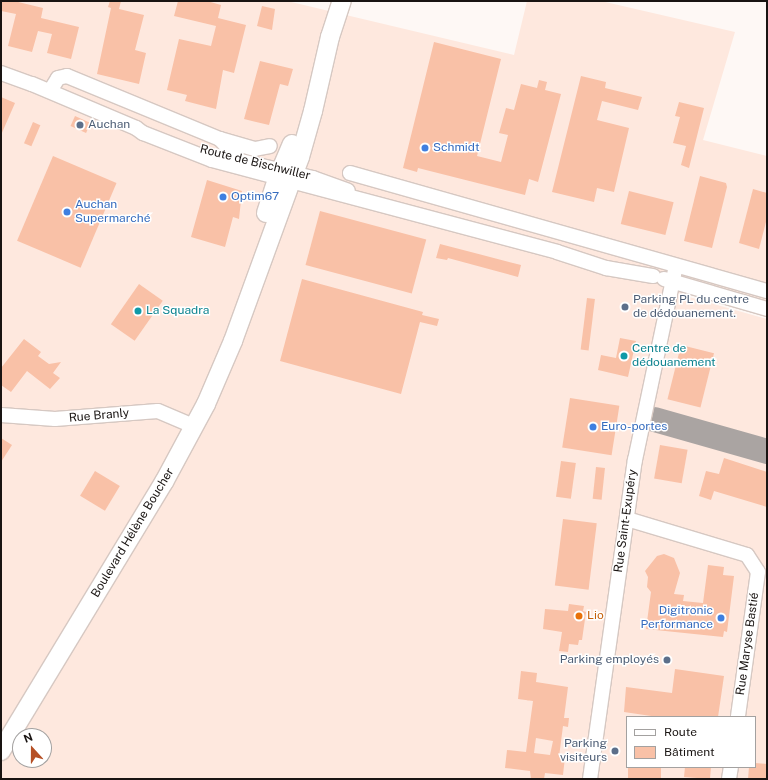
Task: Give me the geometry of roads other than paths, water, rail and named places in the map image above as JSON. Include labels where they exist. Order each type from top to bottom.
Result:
[{"type":"main road","name":"Boulevard Hélène Boucher","points":[[1,751],[164,482],[215,384],[246,306],[285,176],[324,61],[342,1]]},
{"type":"street","name":"Route de Bischwiller","points":[[1,68],[30,83]]},
{"type":"street","name":"Route de Bischwiller","points":[[1,73],[50,91],[136,128],[143,133],[195,154],[285,176],[340,187],[372,202]]},
{"type":"street","name":"Route de Bischwiller","points":[[50,91],[58,78],[67,76],[220,139],[255,149],[270,146]]},
{"type":"street","name":"Route de Bischwiller","points":[[136,128],[143,127],[210,154],[240,161],[372,202],[557,252],[620,272],[653,276],[767,309]]},
{"type":"street","points":[[220,139],[240,161]]},
{"type":"street","points":[[350,173],[767,292]]},
{"type":"street","points":[[340,187],[381,183]]},
{"type":"street","name":"Rue Saint-Exupéry","points":[[590,779],[644,408],[676,266]]},
{"type":"street","name":"Rue Branly","points":[[1,415],[55,419],[158,411],[194,426]]},
{"type":"street","name":"Rue Maryse Bastié","points":[[627,519],[747,555],[758,572],[738,716]]},
{"type":"street","points":[[729,779],[731,768]]},
{"type":"place","name":"Auchan","points":[[80,125]]},
{"type":"place","name":"Schmidt","points":[[425,148]]},
{"type":"place","name":"Optim67","points":[[223,197]]},
{"type":"place","name":"Auchan Supermarché","points":[[67,212]]},
{"type":"place","name":"Parking PL du centre de dédouanement.","points":[[625,307]]},
{"type":"place","name":"La Squadra","points":[[138,311]]},
{"type":"place","name":"Centre de dédouanement","points":[[624,356]]},
{"type":"place","name":"Euro-portes","points":[[593,427]]},
{"type":"place","name":"Lio","points":[[579,616]]},
{"type":"place","name":"Digitronic Performance","points":[[721,618]]},
{"type":"place","name":"Parking employés","points":[[667,660]]},
{"type":"place","name":"Parking visiteurs","points":[[615,751]]}]
